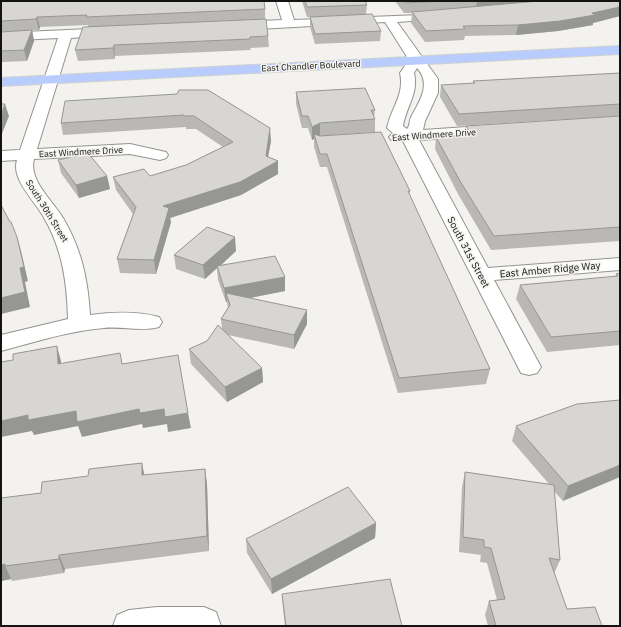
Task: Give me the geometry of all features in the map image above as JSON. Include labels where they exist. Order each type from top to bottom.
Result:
[{"type":"main road","name":"East Chandler Boulevard","points":[[1,95],[48,86],[416,60],[620,50]]},
{"type":"main road","name":"East Chandler Boulevard","points":[[1,82],[48,86],[620,62]]},
{"type":"street","points":[[282,1],[289,23]]},
{"type":"street","points":[[226,26],[453,16]]},
{"type":"street","points":[[388,19],[416,60],[427,71],[432,85],[431,93],[417,121],[417,128],[409,137]]},
{"type":"street","points":[[1,37],[126,31]]},
{"type":"street","name":"South 30th Street","points":[[66,34],[23,167],[26,177],[52,216],[74,261],[78,286],[79,323]]},
{"type":"street","points":[[407,72],[416,60]]},
{"type":"street","name":"South 31st Street","points":[[407,72],[410,89],[396,120],[395,128],[409,137],[529,367]]},
{"type":"street","points":[[403,105],[423,107]]},
{"type":"street","name":"East Windmere Drive","points":[[379,138],[512,129]]},
{"type":"street","name":"East Windmere Drive","points":[[1,156],[130,149],[160,155]]},
{"type":"street","name":"East Amber Ridge Way","points":[[481,275],[620,264]]},
{"type":"street","points":[[1,343],[79,323],[118,319],[151,322]]},
{"type":"street","points":[[129,626],[157,623],[204,624]]},
{"type":"building","points":[[1,1],[264,1],[265,9],[86,17],[87,15],[37,17],[36,19],[1,21]]},
{"type":"building","points":[[305,1],[365,1],[367,5],[307,7]]},
{"type":"building","points":[[403,1],[441,1],[405,3]]},
{"type":"building","points":[[620,1],[620,7],[592,13],[595,15],[560,21],[518,25],[463,26],[465,29],[426,31],[412,12],[528,2]]},
{"type":"building","points":[[372,14],[381,31],[315,34],[310,17]]},
{"type":"building","points":[[266,19],[268,36],[250,37],[250,39],[114,45],[113,48],[75,50],[83,27]]},
{"type":"building","points":[[32,30],[24,50],[1,51],[1,32]]},
{"type":"building","points":[[620,73],[620,104],[459,114],[441,85],[475,83],[473,81]]},
{"type":"building","points":[[365,88],[375,110],[371,110],[375,119],[320,123],[312,127],[308,116],[302,116],[296,92]]},
{"type":"building","points":[[179,90],[208,90],[270,128],[266,156],[278,161],[240,182],[163,206],[169,208],[154,260],[117,259],[136,207],[113,177],[144,169],[150,176],[186,165],[233,142],[194,116],[184,115],[61,123],[65,101],[177,94]]},
{"type":"building","points":[[1,104],[5,104],[1,115]]},
{"type":"building","points":[[620,116],[620,227],[494,236],[460,181],[436,137],[472,135],[466,126]]},
{"type":"building","points":[[381,132],[410,191],[408,191],[490,369],[399,378],[327,154],[320,154],[314,134],[320,136]]},
{"type":"building","points":[[88,153],[107,176],[76,185],[58,160]]},
{"type":"building","points":[[1,205],[11,222],[17,237],[24,267],[20,268],[25,292],[1,298]]},
{"type":"building","points":[[207,227],[235,237],[203,265],[174,255]]},
{"type":"building","points":[[275,256],[285,277],[224,288],[217,266]]},
{"type":"building","points":[[620,273],[620,331],[551,337],[520,285],[618,276],[616,274]]},
{"type":"building","points":[[226,293],[307,310],[294,335],[221,319],[230,305]]},
{"type":"building","points":[[218,325],[262,368],[225,387],[189,349],[207,341]]},
{"type":"building","points":[[57,346],[58,364],[120,353],[122,364],[178,355],[188,413],[165,417],[164,409],[140,413],[139,409],[77,422],[76,411],[28,420],[28,415],[1,421],[1,362],[13,360],[13,354]]},
{"type":"building","points":[[620,400],[620,465],[568,486],[516,426],[577,404]]},
{"type":"building","points":[[142,463],[142,475],[205,469],[207,536],[59,555],[59,559],[5,566],[5,564],[1,565],[1,498],[41,493],[42,482],[88,476],[89,469]]},
{"type":"building","points":[[465,472],[554,485],[560,560],[549,558],[567,609],[595,607],[602,626],[496,626],[489,601],[505,599],[491,548],[484,547],[484,540],[463,537]]},
{"type":"building","points":[[348,487],[376,523],[271,579],[246,539]]},
{"type":"building","points":[[390,579],[402,626],[286,626],[282,594]]}]
